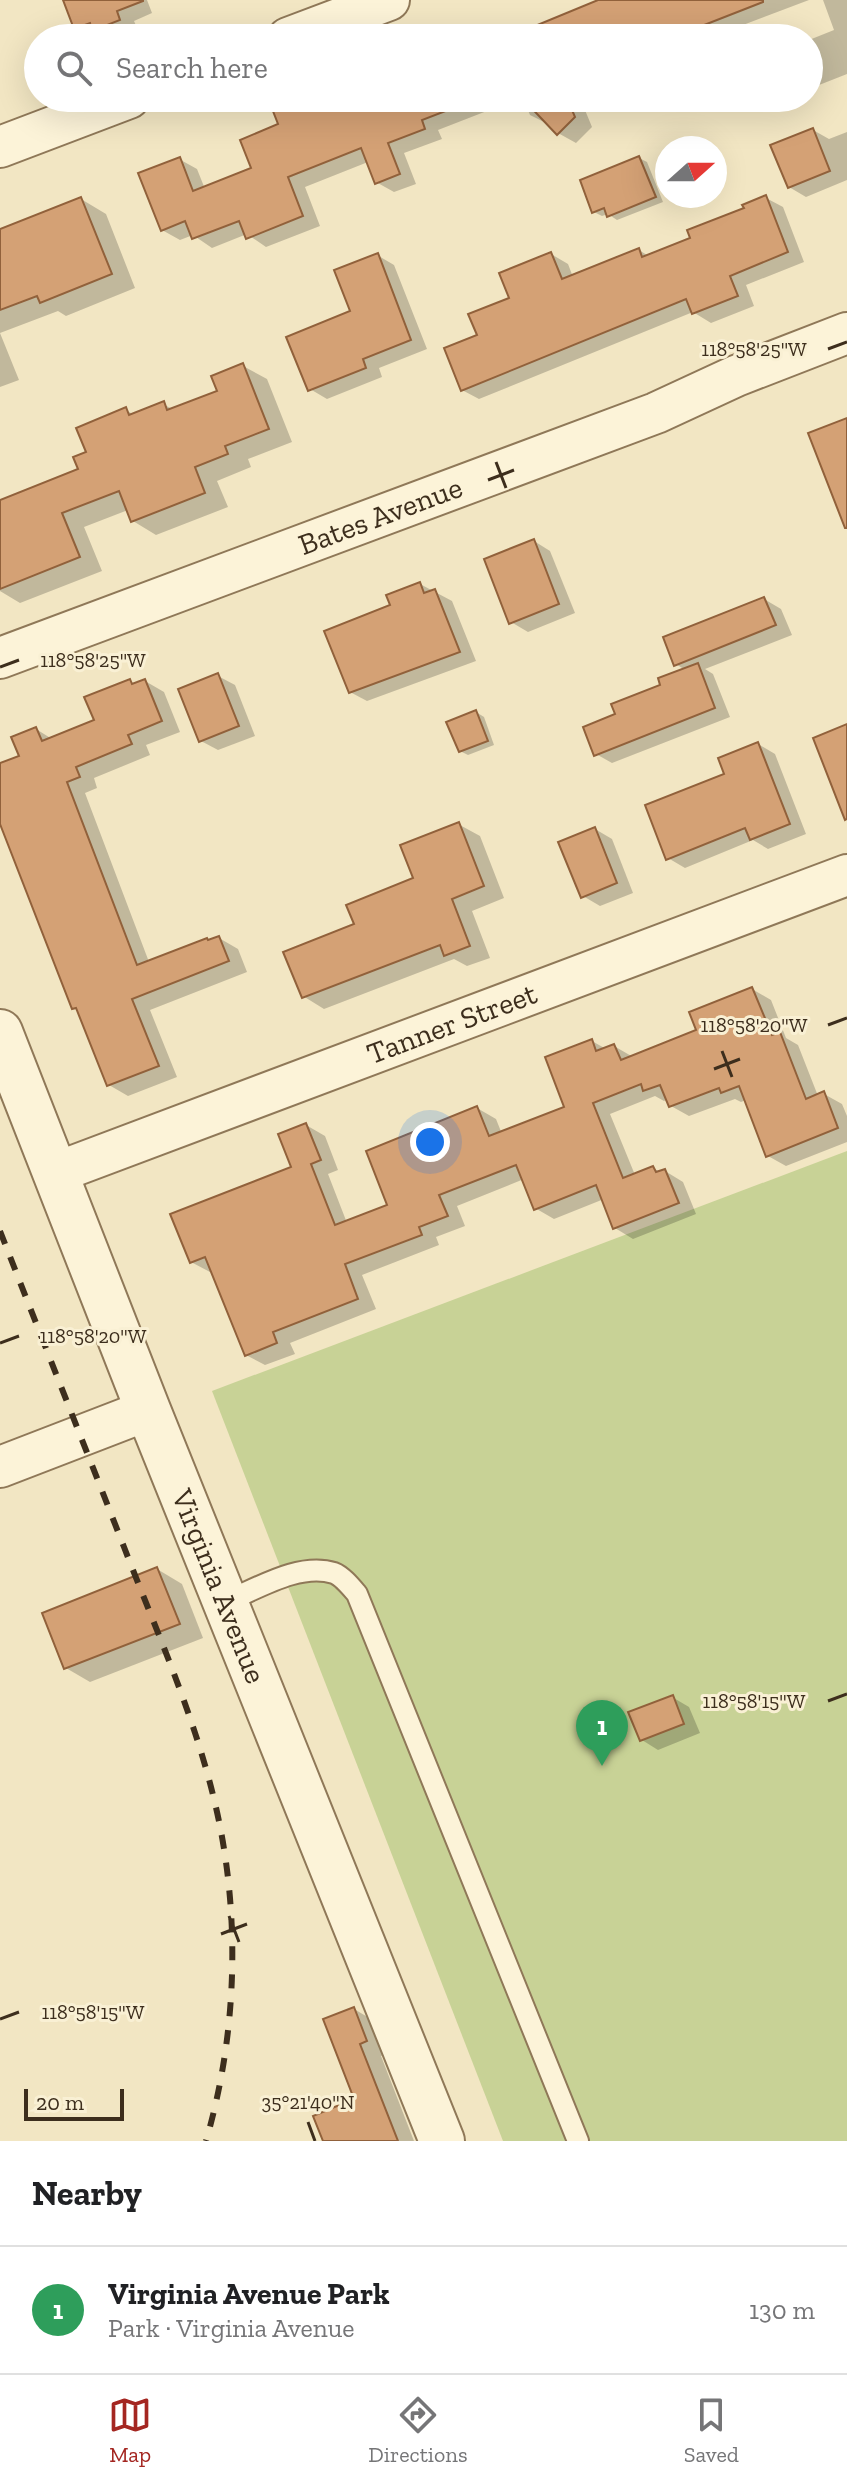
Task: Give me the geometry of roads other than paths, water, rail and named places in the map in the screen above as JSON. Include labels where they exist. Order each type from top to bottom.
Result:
[{"type":"street","points":[[325,24],[389,0]]},
{"type":"street","points":[[0,147],[92,112]]},
{"type":"street","name":"Bates Avenue","points":[[0,658],[656,413],[736,376],[847,333]]},
{"type":"street","name":"Tanner Street","points":[[55,1173],[847,875]]},
{"type":"street","name":"Virginia Avenue","points":[[0,1032],[148,1410],[442,2141]]},
{"type":"street","points":[[0,1467],[148,1410]]},
{"type":"lane","points":[[225,1602],[289,1576],[314,1570],[337,1574],[357,1594],[578,2141]]},
{"type":"railway","points":[[0,1231],[173,1672],[196,1735],[214,1799],[229,1884],[232,1970],[225,2057],[206,2141]]},
{"type":"place","name":"Virginia Avenue Park","points":[[602,1766]]}]
